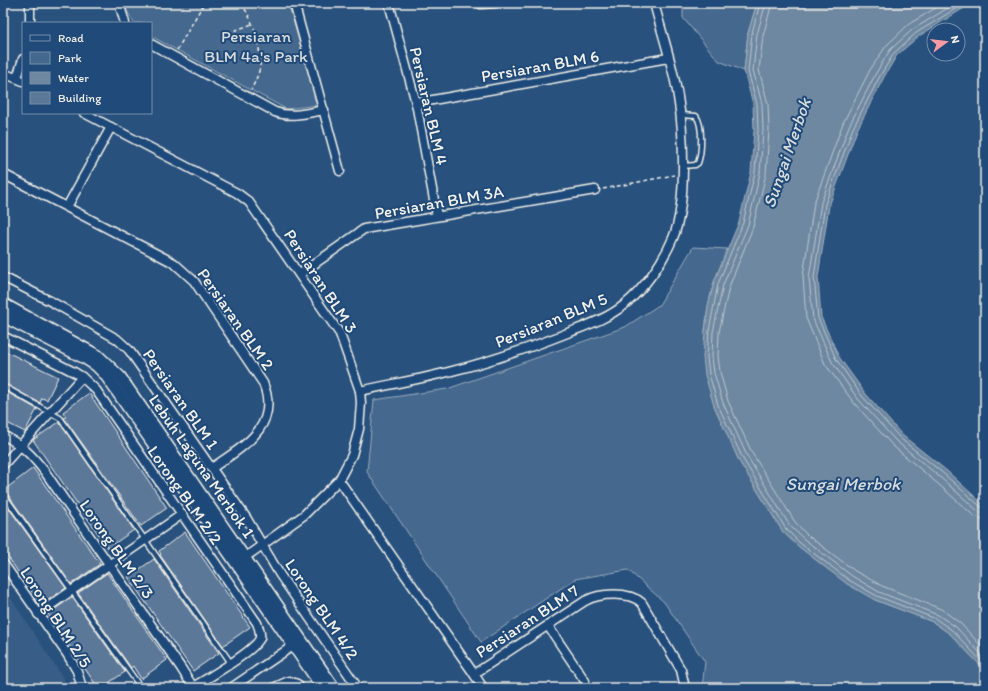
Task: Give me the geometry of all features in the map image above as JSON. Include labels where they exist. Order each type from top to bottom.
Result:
[{"type":"street","points":[[30,3],[30,22]]},
{"type":"street","points":[[119,3],[125,22]]},
{"type":"street","points":[[294,3],[340,171]]},
{"type":"street","name":"Persiaran BLM 4","points":[[389,3],[416,103],[437,216]]},
{"type":"street","points":[[479,3],[496,3]]},
{"type":"street","name":"Persiaran BLM 5","points":[[360,391],[453,371],[496,358],[555,338],[612,314],[634,295],[659,264],[674,236],[680,212],[682,170],[678,96],[654,3]]},
{"type":"street","points":[[152,45],[248,98],[283,115],[295,115],[324,110]]},
{"type":"street","name":"Persiaran BLM 6","points":[[416,103],[668,58]]},
{"type":"street","points":[[3,73],[20,79],[22,66]]},
{"type":"street","name":"Persiaran BLM 3","points":[[86,114],[243,197],[255,209],[340,334],[360,391],[360,417],[355,446],[349,463],[339,480],[312,508],[241,561]]},
{"type":"street","points":[[67,207],[111,128]]},
{"type":"street","name":"Persiaran BLM 2","points":[[3,174],[174,263],[188,275],[263,383],[267,403],[263,426],[254,438],[212,468]]},
{"type":"street","name":"Persiaran BLM 3A","points":[[300,274],[364,229],[595,190]]},
{"type":"street","name":"Persiaran BLM 1","points":[[3,277],[52,302],[123,344],[168,404],[256,533],[263,546]]},
{"type":"street","name":"Lebuh Laguna Merbok 1","points":[[3,304],[98,356],[108,364],[120,378],[297,643],[323,688]]},
{"type":"street","name":"Lebuh Laguna Merbok 1","points":[[3,316],[58,343],[96,365],[241,561]]},
{"type":"street","name":"Lorong BLM 2/2","points":[[3,336],[82,377],[96,390],[180,515],[259,628],[259,640],[207,680],[191,687]]},
{"type":"street","points":[[3,465],[82,377]]},
{"type":"street","name":"Lorong BLM 2/3","points":[[3,435],[21,445],[30,453],[45,472],[110,563],[191,687]]},
{"type":"street","name":"Persiaran BLM 7","points":[[339,480],[484,688]]},
{"type":"street","points":[[38,614],[180,515]]},
{"type":"street","name":"Lorong BLM 4/2","points":[[263,546],[280,575],[358,688]]},
{"type":"street","name":"Lorong BLM 2/5","points":[[3,563],[67,654],[77,671],[82,688]]},
{"type":"street","name":"Persiaran BLM 7","points":[[474,674],[595,596],[608,594],[638,599],[642,603],[681,670],[685,688]]},
{"type":"street","points":[[548,626],[585,680]]},
{"type":"street","points":[[231,688],[297,643]]},
{"type":"street","name":"Lebuh Laguna Merbok 1","points":[[297,643],[334,688]]},
{"type":"street","points":[[273,688],[289,681],[297,684],[300,688]]},
{"type":"lane","points":[[680,115],[696,116],[700,129],[698,162],[695,165],[682,170]]},
{"type":"lane","points":[[3,386],[52,412],[60,418],[231,663]]},
{"type":"lane","points":[[3,494],[141,688]]},
{"type":"path","points":[[173,57],[204,3]]},
{"type":"path","points":[[241,3],[252,24],[259,53],[260,66],[248,98]]},
{"type":"path","points":[[228,33],[252,24]]},
{"type":"path","points":[[595,190],[682,170]]},
{"type":"shaded area","points":[[3,586],[64,679],[65,688],[3,687]]},
{"type":"green space","name":"Persiaran BLM 4a's Park","points":[[126,3],[288,3],[318,105],[286,109],[152,37],[152,22],[133,22],[127,11]]},
{"type":"green space","points":[[683,3],[757,3],[748,33],[744,71],[719,61],[683,18]]},
{"type":"green space","points":[[693,247],[727,249],[714,282],[708,306],[705,331],[739,461],[783,532],[830,571],[875,600],[933,622],[950,634],[985,670],[985,688],[702,688],[705,662],[664,602],[628,570],[575,579],[481,642],[367,472],[374,400],[447,389],[625,327],[659,305]]},
{"type":"water","name":"Sungai Merbok","points":[[757,3],[972,3],[941,22],[926,22],[926,32],[897,55],[884,77],[857,130],[829,206],[818,277],[821,317],[839,357],[865,393],[902,435],[947,471],[985,506],[985,670],[950,634],[933,622],[875,600],[847,584],[798,546],[783,532],[739,461],[714,406],[705,375],[703,357],[705,331],[708,306],[714,282],[739,222],[751,172],[754,130],[753,104],[744,71],[748,33]]},
{"type":"building","points":[[3,350],[58,377],[47,400],[42,398],[40,403],[3,383]]},
{"type":"building","points":[[3,390],[37,409],[25,432],[3,421]]},
{"type":"building","points":[[89,393],[167,508],[141,526],[64,418],[66,417],[63,412]]},
{"type":"building","points":[[59,422],[134,530],[108,548],[33,440]]},
{"type":"building","points":[[33,468],[100,564],[71,584],[6,492],[3,491]]},
{"type":"building","points":[[3,500],[66,588],[41,605],[3,550]]},
{"type":"building","points":[[185,532],[250,627],[223,646],[160,555],[161,554],[159,551]]},
{"type":"building","points":[[154,559],[219,653],[193,671],[128,577]]},
{"type":"building","points":[[107,573],[167,660],[141,679],[133,666],[131,668],[78,593]]},
{"type":"building","points":[[72,597],[125,672],[101,688],[98,688],[48,614]]}]
